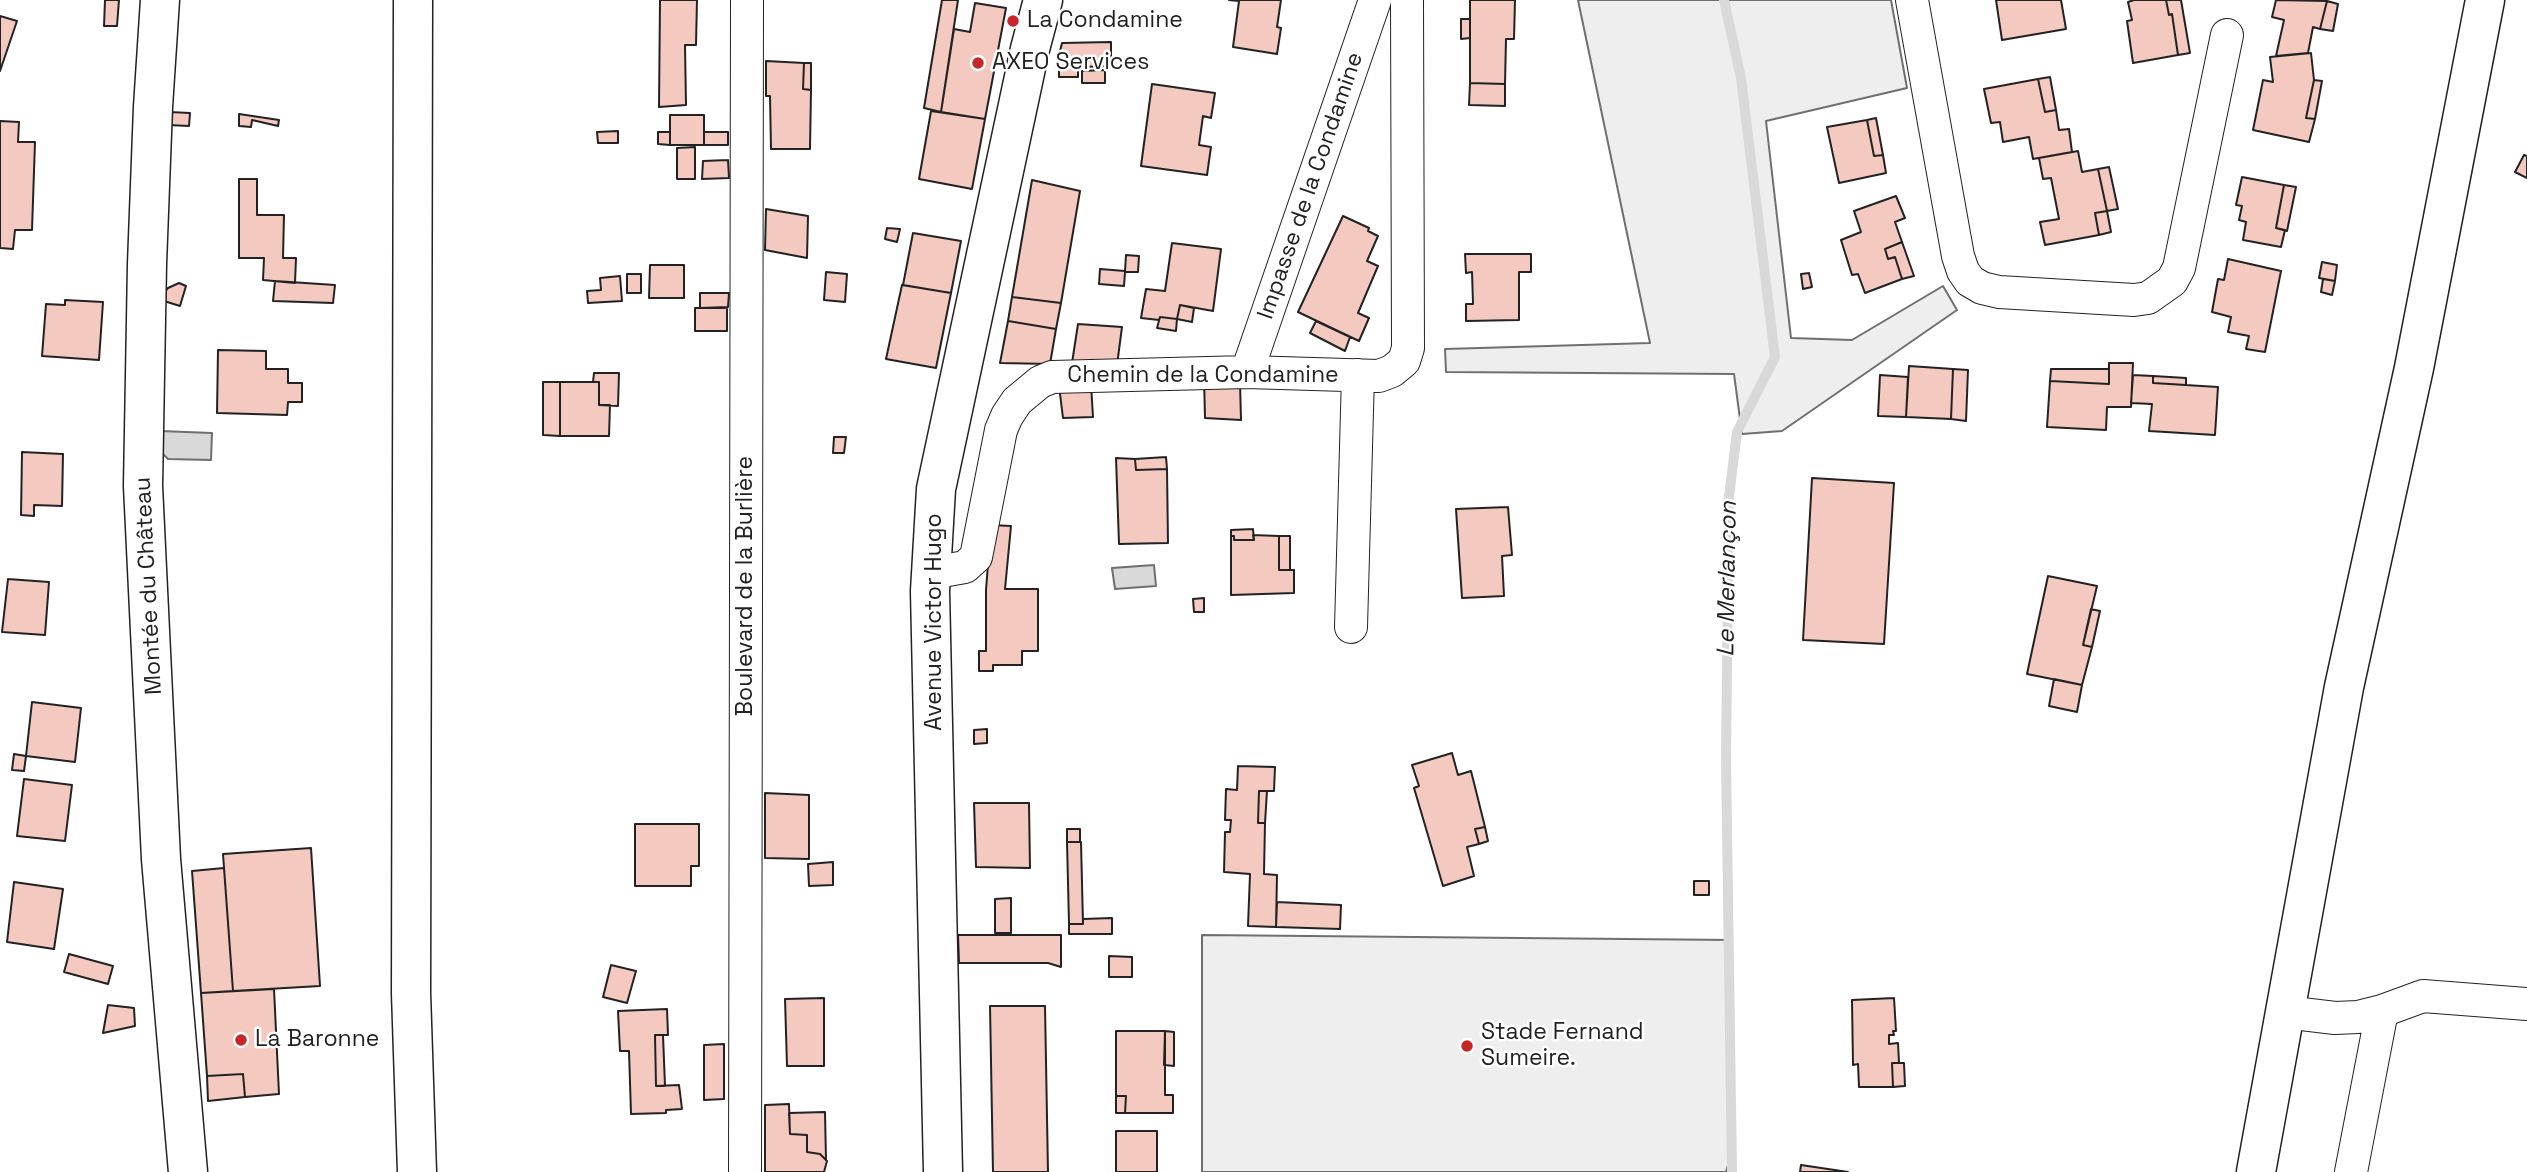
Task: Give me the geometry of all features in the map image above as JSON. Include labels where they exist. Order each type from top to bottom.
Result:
[{"type":"main road","name":"Montée du Château","points":[[160,0],[146,264],[143,486],[161,859],[188,1172]]},
{"type":"main road","points":[[413,0],[411,993],[417,1172]]},
{"type":"main road","name":"Avenue Victor Hugo","points":[[943,1172],[931,573],[936,489],[1003,170],[1043,0]]},
{"type":"main road","points":[[2256,1172],[2344,687],[2414,368],[2485,0]]},
{"type":"main road","points":[[402,1172],[411,993]]},
{"type":"street","name":"Boulevard de la Burlière","points":[[746,1172],[747,0]]},
{"type":"street","name":"Impasse de la Condamine","points":[[1247,372],[1375,0]]},
{"type":"street","name":"Chemin de la Condamine","points":[[931,573],[965,567],[976,557],[1001,430],[1017,401],[1027,390],[1040,382],[1052,377],[1247,372],[1379,376],[1392,371],[1404,360],[1408,348],[1407,0]]},
{"type":"street","points":[[1912,0],[1960,263],[1970,281],[1982,288],[1999,292],[2134,300],[2148,298],[2172,281],[2179,268],[2227,35]]},
{"type":"street","name":"Chemin de la Condamine","points":[[1351,627],[1358,375]]},
{"type":"street","points":[[2285,1012],[2335,1018],[2358,1017],[2423,996],[2527,1004]]},
{"type":"street","points":[[2351,1172],[2382,1011]]},
{"type":"shaded area","points":[[1578,0],[1891,0],[1907,88],[1766,121],[1791,338],[1852,340],[1943,286],[1957,310],[1782,431],[1742,434],[1734,374],[1446,372],[1445,349],[1650,343]]},
{"type":"shaded area","points":[[160,431],[212,433],[211,460],[168,459],[159,450]]},
{"type":"shaded area","points":[[1154,565],[1156,586],[1115,589],[1112,568]]},
{"type":"shaded area","name":"Stade Fernand Sumeire.","points":[[1202,935],[1732,940],[1732,1152],[1726,1172],[1202,1172]]},
{"type":"building","points":[[105,0],[119,0],[117,26],[104,26]]},
{"type":"building","points":[[660,0],[697,0],[696,45],[685,45],[686,105],[659,107]]},
{"type":"building","points":[[942,0],[958,0],[941,112],[924,108]]},
{"type":"building","points":[[1229,0],[1281,0],[1277,54],[1233,47],[1239,1]]},
{"type":"building","points":[[1470,0],[1515,0],[1514,39],[1506,39],[1505,84],[1470,83]]},
{"type":"building","points":[[1996,0],[2061,0],[2066,29],[2002,40]]},
{"type":"building","points":[[2166,0],[2169,15],[2172,14],[2178,55],[2133,63],[2127,21],[2132,20],[2128,2]]},
{"type":"building","points":[[2166,0],[2181,0],[2190,53],[2178,55],[2172,14],[2169,15]]},
{"type":"building","points":[[2276,0],[2327,1],[2320,29],[2313,27],[2308,53],[2276,56],[2284,20],[2272,17]]},
{"type":"building","points":[[2327,1],[2338,4],[2333,31],[2320,29]]},
{"type":"building","points":[[975,3],[1006,8],[985,119],[941,112],[954,29],[970,32]]},
{"type":"building","points":[[0,16],[17,21],[0,71]]},
{"type":"building","points":[[1461,19],[1470,19],[1470,38],[1461,39]]},
{"type":"building","points":[[1111,42],[1111,66],[1078,67],[1078,77],[1059,77],[1059,67],[1056,67],[1062,43]]},
{"type":"building","points":[[2311,53],[2314,80],[2306,118],[2315,119],[2309,142],[2253,130],[2263,80],[2273,82],[2270,57]]},
{"type":"building","points":[[766,61],[804,63],[803,89],[811,90],[810,149],[771,149]]},
{"type":"building","points":[[804,63],[811,63],[811,90],[803,89]]},
{"type":"building","points":[[1105,70],[1105,83],[1082,83],[1082,71]]},
{"type":"building","points":[[2050,77],[2056,110],[2045,112],[2038,79]]},
{"type":"building","points":[[2038,79],[2045,112],[2056,110],[2059,130],[2069,129],[2072,152],[2033,159],[2029,137],[2003,142],[2000,122],[1991,123],[1984,89]]},
{"type":"building","points":[[2314,80],[2322,81],[2315,119],[2306,118]]},
{"type":"building","points":[[1470,83],[1505,84],[1505,106],[1469,105]]},
{"type":"building","points":[[1152,84],[1215,93],[1211,118],[1203,116],[1199,145],[1211,147],[1207,175],[1141,166]]},
{"type":"building","points":[[931,111],[985,119],[972,189],[919,179]]},
{"type":"building","points":[[169,112],[190,113],[189,126],[168,125]]},
{"type":"building","points":[[239,114],[279,120],[278,126],[252,120],[251,127],[239,126]]},
{"type":"building","points":[[670,115],[704,115],[704,145],[670,145]]},
{"type":"building","points":[[1876,118],[1883,155],[1874,156],[1867,120]]},
{"type":"building","points":[[1867,120],[1874,156],[1883,155],[1886,173],[1839,183],[1827,127]]},
{"type":"building","points":[[0,121],[19,122],[18,142],[35,142],[32,230],[15,230],[13,249],[0,248]]},
{"type":"building","points":[[618,131],[618,143],[598,143],[597,132]]},
{"type":"building","points":[[658,132],[670,132],[670,145],[658,144]]},
{"type":"building","points":[[704,132],[728,132],[728,145],[704,145]]},
{"type":"building","points":[[695,147],[695,179],[677,179],[677,148]]},
{"type":"building","points":[[2078,151],[2082,172],[2098,169],[2107,211],[2095,213],[2099,235],[2045,245],[2040,222],[2059,219],[2051,178],[2043,179],[2039,158]]},
{"type":"building","points":[[2524,155],[2527,156],[2527,178],[2515,172]]},
{"type":"building","points":[[728,160],[729,178],[702,179],[703,161]]},
{"type":"building","points":[[2109,167],[2118,209],[2107,211],[2098,169]]},
{"type":"building","points":[[2242,177],[2284,185],[2276,228],[2285,230],[2281,247],[2243,240],[2246,222],[2239,220],[2242,206],[2236,205]]},
{"type":"building","points":[[239,179],[257,179],[257,215],[284,215],[283,258],[296,258],[295,283],[263,280],[264,258],[239,258]]},
{"type":"building","points":[[1032,180],[1080,191],[1061,303],[1012,297]]},
{"type":"building","points":[[2284,185],[2296,187],[2287,231],[2276,228]]},
{"type":"building","points":[[1896,196],[1905,218],[1895,222],[1902,242],[1885,249],[1888,259],[1895,257],[1902,279],[1865,293],[1858,274],[1852,275],[1841,240],[1861,232],[1854,211]]},
{"type":"building","points":[[766,209],[808,216],[807,258],[765,250]]},
{"type":"building","points":[[2107,211],[2111,232],[2099,235],[2095,213]]},
{"type":"building","points":[[1343,216],[1369,228],[1368,231],[1378,236],[1367,261],[1378,266],[1358,313],[1369,318],[1359,341],[1298,312]]},
{"type":"building","points":[[887,228],[900,229],[897,242],[885,239]]},
{"type":"building","points":[[913,233],[961,241],[951,293],[903,285]]},
{"type":"building","points":[[1902,242],[1914,276],[1902,279],[1895,257],[1888,259],[1885,249]]},
{"type":"building","points":[[1172,243],[1221,249],[1213,311],[1180,305],[1177,319],[1141,318],[1146,289],[1165,291]]},
{"type":"building","points":[[1465,254],[1531,254],[1531,272],[1519,272],[1519,320],[1466,321],[1466,304],[1473,304],[1472,272],[1466,273]]},
{"type":"building","points":[[1126,255],[1139,256],[1138,272],[1125,272],[1124,286],[1099,284],[1100,269],[1125,271]]},
{"type":"building","points":[[2228,259],[2281,271],[2265,352],[2246,349],[2249,336],[2228,332],[2231,317],[2212,312],[2218,279],[2224,280]]},
{"type":"building","points":[[2322,262],[2337,265],[2335,281],[2319,278]]},
{"type":"building","points":[[650,265],[684,265],[684,298],[649,298]]},
{"type":"building","points":[[826,272],[847,274],[845,302],[824,300]]},
{"type":"building","points":[[1809,273],[1812,287],[1803,289],[1801,274]]},
{"type":"building","points":[[627,274],[641,274],[641,293],[627,293]]},
{"type":"building","points":[[620,276],[622,301],[588,303],[587,291],[601,290],[600,278]]},
{"type":"building","points":[[2323,279],[2335,281],[2332,295],[2321,292]]},
{"type":"building","points":[[275,281],[335,285],[333,303],[273,301]]},
{"type":"building","points":[[179,283],[186,286],[180,306],[164,301],[168,288]]},
{"type":"building","points":[[902,285],[951,293],[936,368],[886,359]]},
{"type":"building","points":[[700,293],[729,293],[728,307],[700,308]]},
{"type":"building","points":[[1012,297],[1061,303],[1056,329],[1008,321]]},
{"type":"building","points":[[65,300],[103,302],[99,360],[42,356],[46,304],[65,305]]},
{"type":"building","points":[[1180,305],[1194,308],[1192,322],[1177,319]]},
{"type":"building","points":[[695,308],[727,308],[727,331],[695,331]]},
{"type":"building","points":[[1160,317],[1177,319],[1176,331],[1157,328]]},
{"type":"building","points":[[1008,321],[1056,329],[1050,364],[1000,363]]},
{"type":"building","points":[[1316,321],[1350,337],[1345,351],[1310,333]]},
{"type":"building","points":[[1078,324],[1122,327],[1117,365],[1072,363]]},
{"type":"building","points":[[218,350],[266,351],[266,369],[288,369],[288,383],[302,383],[302,402],[288,402],[287,415],[217,413]]},
{"type":"building","points":[[2109,363],[2133,363],[2131,407],[2107,407],[2106,430],[2047,427],[2050,381],[2109,384]]},
{"type":"building","points":[[1909,366],[1953,369],[1951,419],[1906,417]]},
{"type":"building","points":[[1953,369],[1968,370],[1966,421],[1951,419]]},
{"type":"building","points":[[2051,369],[2109,369],[2109,384],[2050,381]]},
{"type":"building","points":[[594,373],[619,373],[618,406],[599,405],[599,382],[593,382]]},
{"type":"building","points":[[1880,375],[1908,377],[1906,417],[1878,416]]},
{"type":"building","points":[[2133,375],[2153,376],[2153,383],[2218,387],[2215,435],[2149,431],[2152,404],[2131,403]]},
{"type":"building","points":[[2153,376],[2186,378],[2186,385],[2153,383]]},
{"type":"building","points":[[1204,378],[1240,382],[1241,420],[1205,418]]},
{"type":"building","points":[[543,382],[560,382],[560,436],[543,435]]},
{"type":"building","points":[[560,382],[599,382],[599,405],[610,405],[609,436],[560,436]]},
{"type":"building","points":[[1091,384],[1093,417],[1063,418],[1059,386]]},
{"type":"building","points":[[834,437],[846,437],[844,453],[833,453]]},
{"type":"building","points":[[22,452],[63,454],[62,506],[34,505],[34,516],[21,515]]},
{"type":"building","points":[[1166,457],[1167,469],[1136,470],[1135,459]]},
{"type":"building","points":[[1116,458],[1135,459],[1136,470],[1167,469],[1168,543],[1119,544]]},
{"type":"building","points":[[1812,478],[1894,483],[1884,644],[1803,640]]},
{"type":"building","points":[[1508,507],[1512,555],[1502,556],[1504,596],[1462,598],[1456,509]]},
{"type":"building","points":[[991,525],[1011,526],[1005,589],[1038,589],[1038,651],[1022,651],[1022,665],[993,665],[993,671],[979,671],[979,651],[986,651],[986,590]]},
{"type":"building","points":[[1253,529],[1254,540],[1234,540],[1234,536],[1231,536],[1231,530]]},
{"type":"building","points":[[1253,535],[1279,536],[1279,570],[1294,570],[1294,593],[1231,595],[1231,536],[1234,536],[1234,540],[1254,540]]},
{"type":"building","points":[[1279,536],[1290,536],[1290,570],[1279,570]]},
{"type":"building","points":[[2048,576],[2097,586],[2083,645],[2092,647],[2082,685],[2027,674]]},
{"type":"building","points":[[8,579],[49,582],[45,635],[2,632]]},
{"type":"building","points":[[1204,598],[1204,612],[1194,612],[1193,599]]},
{"type":"building","points":[[2091,609],[2100,611],[2092,647],[2083,645]]},
{"type":"building","points":[[2054,679],[2082,685],[2077,712],[2049,706]]},
{"type":"building","points":[[32,702],[81,708],[75,762],[26,756]]},
{"type":"building","points":[[987,729],[987,743],[974,744],[974,730]]},
{"type":"building","points":[[1452,753],[1458,775],[1471,771],[1485,827],[1475,829],[1479,844],[1467,847],[1474,876],[1443,886],[1414,788],[1419,786],[1412,765]]},
{"type":"building","points":[[14,754],[26,756],[24,771],[12,770]]},
{"type":"building","points":[[1238,766],[1275,767],[1274,791],[1259,791],[1258,823],[1265,823],[1264,874],[1277,875],[1276,927],[1248,926],[1250,874],[1224,872],[1225,832],[1230,832],[1231,820],[1225,820],[1226,789],[1237,790]]},
{"type":"building","points":[[24,779],[72,785],[65,841],[17,836]]},
{"type":"building","points":[[1259,791],[1267,791],[1265,823],[1258,823]]},
{"type":"building","points":[[765,793],[809,795],[809,859],[765,858]]},
{"type":"building","points":[[974,803],[1029,803],[1030,868],[976,867]]},
{"type":"building","points":[[635,824],[699,824],[699,866],[691,866],[691,886],[635,886]]},
{"type":"building","points":[[1485,827],[1488,841],[1479,844],[1475,829]]},
{"type":"building","points":[[1067,829],[1080,829],[1080,842],[1067,842]]},
{"type":"building","points":[[1067,842],[1081,842],[1083,924],[1069,924]]},
{"type":"building","points":[[311,848],[320,986],[233,991],[223,854]]},
{"type":"building","points":[[833,862],[833,885],[809,886],[808,864]]},
{"type":"building","points":[[224,868],[233,991],[201,993],[192,871]]},
{"type":"building","points":[[1694,881],[1709,881],[1709,895],[1694,895]]},
{"type":"building","points":[[14,882],[63,889],[54,949],[7,942]]},
{"type":"building","points":[[1011,898],[1011,933],[995,933],[995,899]]},
{"type":"building","points":[[1277,902],[1341,905],[1340,929],[1276,927]]},
{"type":"building","points":[[1112,918],[1112,934],[1069,934],[1069,924],[1083,924],[1083,919]]},
{"type":"building","points":[[958,935],[1061,935],[1061,967],[1048,963],[959,963]]},
{"type":"building","points":[[69,954],[113,966],[108,984],[64,972]]},
{"type":"building","points":[[1109,956],[1132,957],[1132,977],[1109,977]]},
{"type":"building","points":[[611,965],[636,971],[627,1003],[603,997]]},
{"type":"building","points":[[274,989],[279,1094],[245,1097],[243,1074],[207,1076],[201,993]]},
{"type":"building","points":[[824,998],[824,1066],[787,1066],[785,999]]},
{"type":"building","points":[[1894,998],[1896,1031],[1893,1031],[1894,1035],[1889,1035],[1889,1044],[1898,1043],[1899,1063],[1892,1063],[1893,1087],[1859,1087],[1858,1064],[1853,1065],[1852,1000]]},
{"type":"building","points":[[108,1005],[134,1008],[135,1026],[103,1033]]},
{"type":"building","points":[[990,1006],[1045,1006],[1048,1172],[993,1172]]},
{"type":"building","points":[[667,1009],[668,1035],[655,1035],[656,1086],[679,1085],[682,1109],[666,1110],[666,1113],[631,1114],[629,1051],[620,1051],[618,1011]]},
{"type":"building","points":[[1116,1031],[1165,1031],[1165,1095],[1173,1095],[1173,1113],[1125,1113],[1126,1096],[1116,1096]]},
{"type":"building","points":[[1165,1031],[1174,1032],[1174,1066],[1164,1065]]},
{"type":"building","points":[[655,1035],[663,1035],[665,1086],[656,1086]]},
{"type":"building","points":[[724,1044],[724,1099],[704,1100],[704,1045]]},
{"type":"building","points":[[1892,1063],[1904,1063],[1905,1086],[1893,1087]]},
{"type":"building","points":[[243,1074],[245,1097],[208,1101],[207,1076]]},
{"type":"building","points":[[1116,1096],[1126,1096],[1125,1113],[1116,1113]]},
{"type":"building","points":[[789,1104],[790,1134],[807,1135],[807,1152],[820,1154],[827,1161],[824,1172],[765,1172],[765,1105]]},
{"type":"building","points":[[825,1112],[826,1160],[820,1154],[807,1152],[807,1135],[790,1134],[789,1113]]},
{"type":"building","points":[[1116,1131],[1157,1131],[1157,1172],[1116,1172]]},
{"type":"building","points":[[1801,1165],[1848,1172],[1800,1172]]},
{"type":"waterway","name":"Le Merlançon","points":[[1724,0],[1741,78],[1775,357],[1737,432],[1729,497],[1726,758],[1732,1172]]},
{"type":"place","name":"La Condamine","points":[[1013,21]]},
{"type":"place","name":"AXEO Services","points":[[978,63]]},
{"type":"place","name":"La Baronne","points":[[241,1040]]},
{"type":"place","name":"Stade Fernand Sumeire.","points":[[1467,1046]]}]
